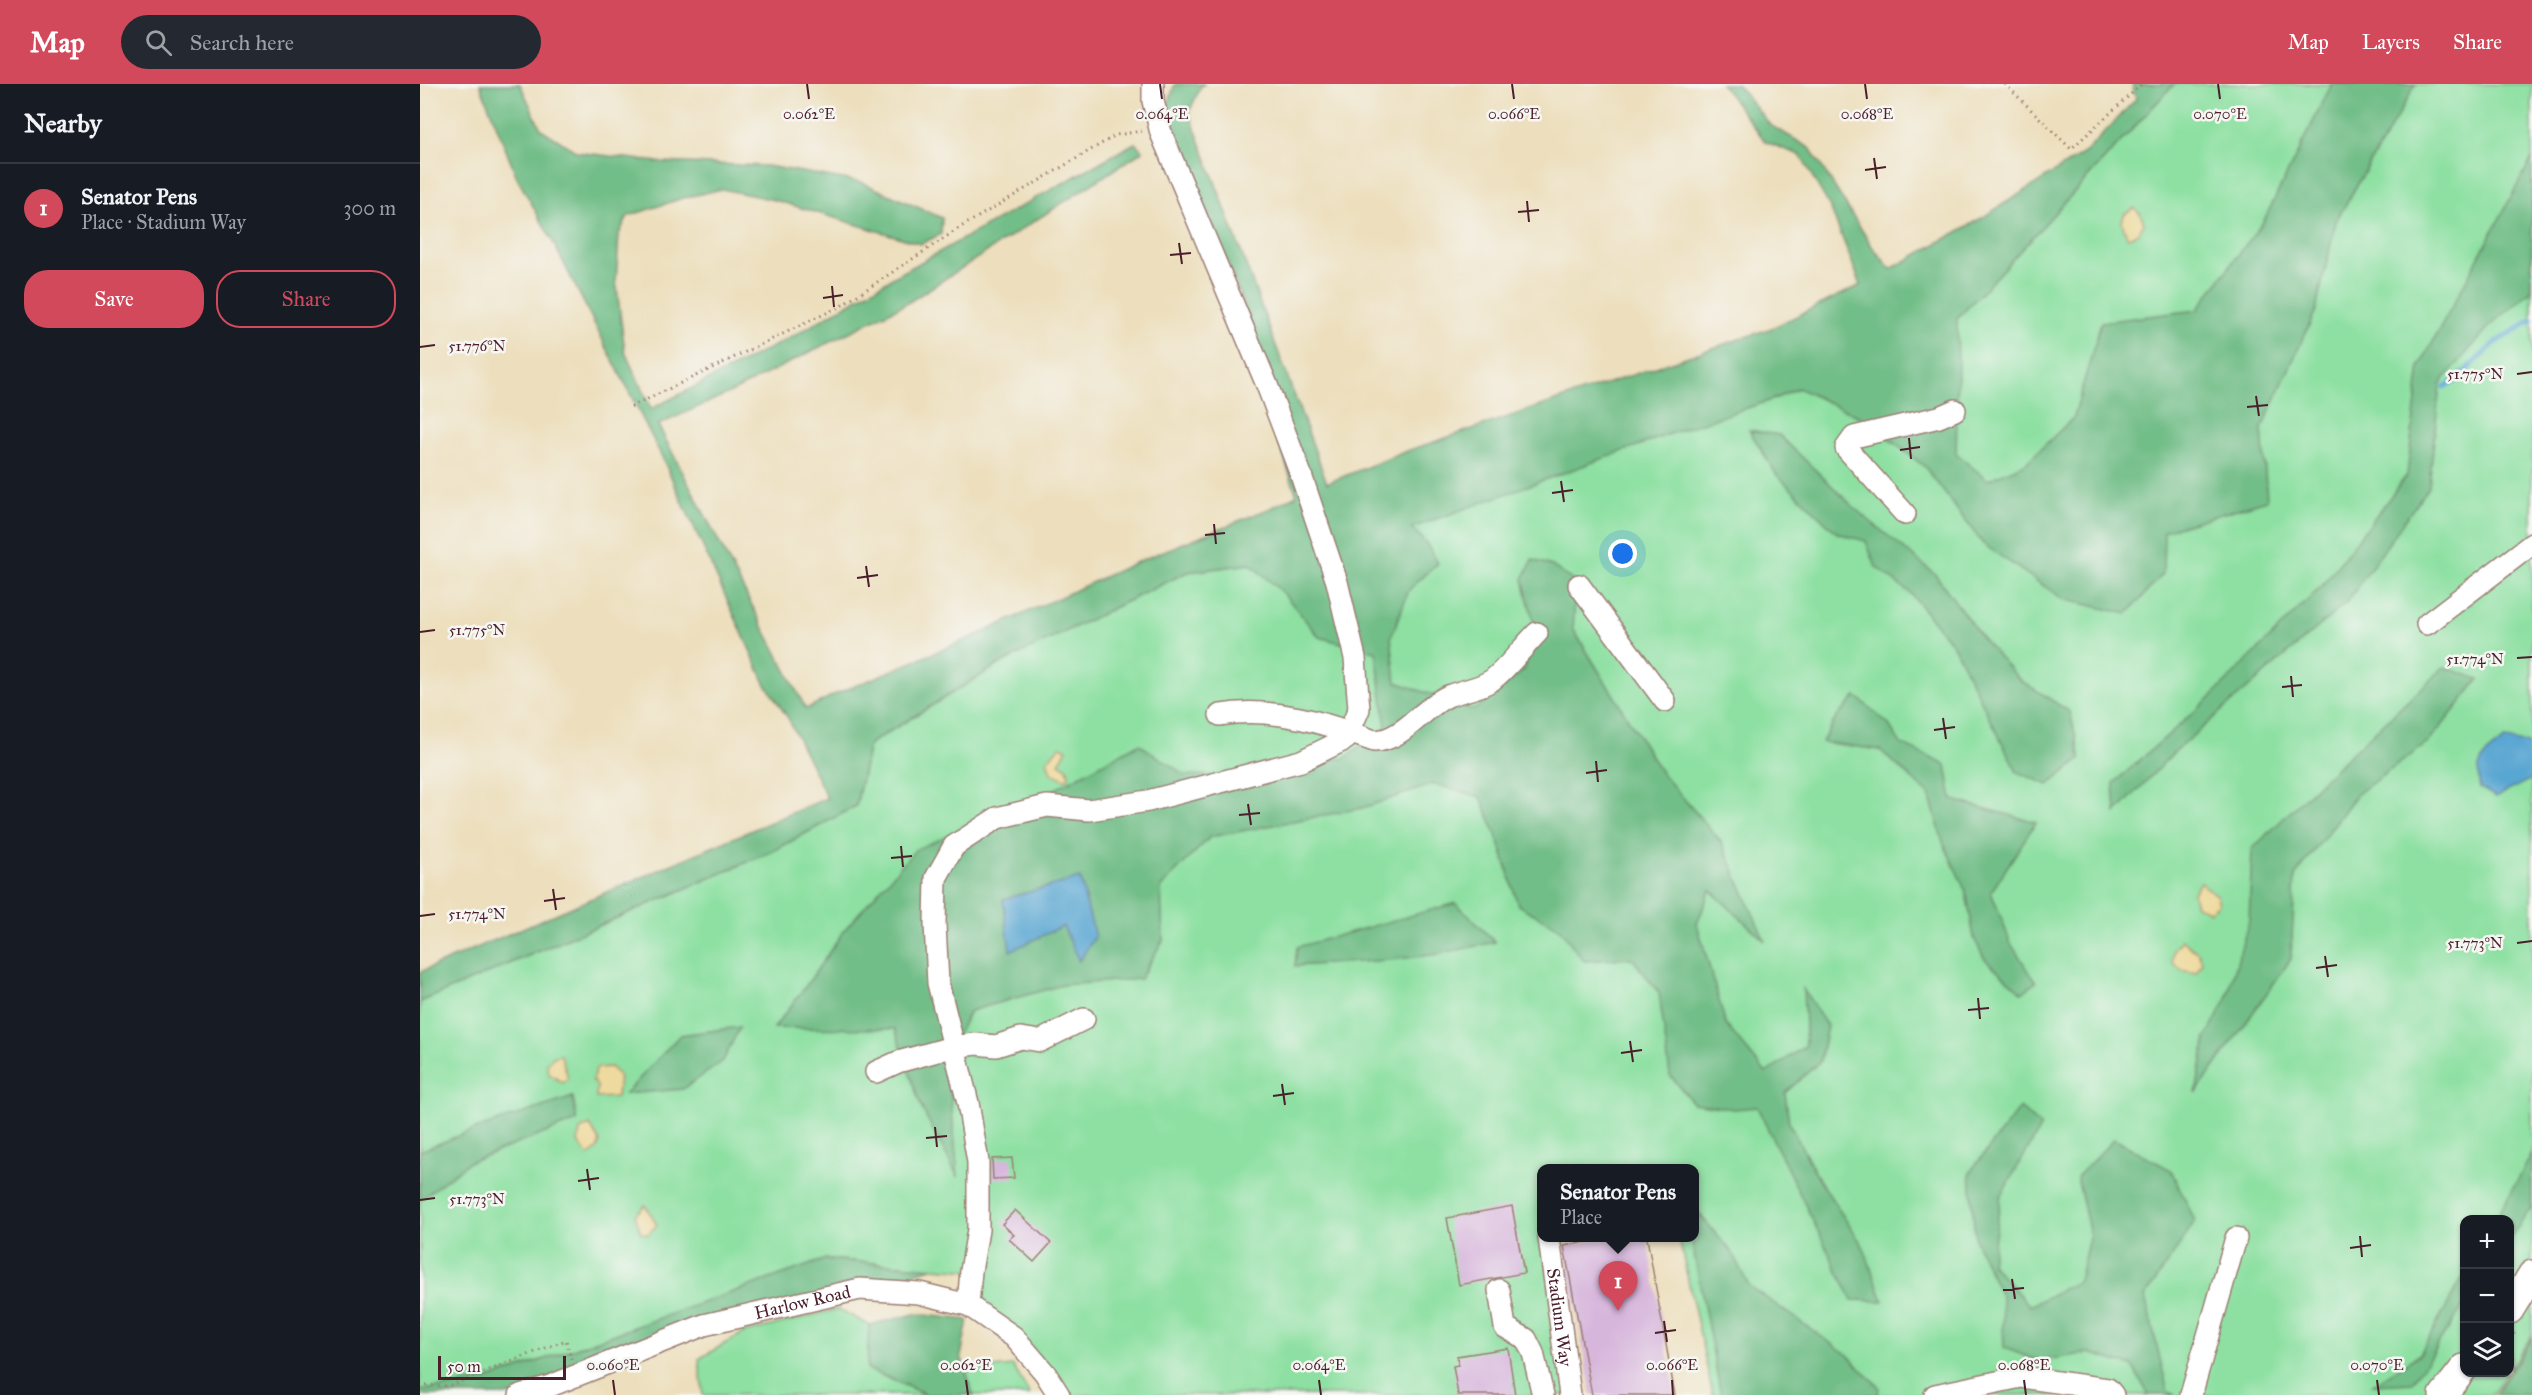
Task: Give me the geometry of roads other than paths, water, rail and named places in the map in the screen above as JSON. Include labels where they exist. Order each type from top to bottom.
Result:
[{"type":"main road","points":[[2514,1303],[2532,1274]]},
{"type":"main road","points":[[2443,1395],[2460,1373]]},
{"type":"street","points":[[968,1305],[978,1230],[978,1162],[968,1104],[938,984],[935,924],[936,878],[954,846],[997,818],[1047,806],[1089,810],[1148,801],[1301,760],[1346,739],[1359,709],[1355,658],[1337,582],[1301,475],[1267,385],[1161,133],[1153,101],[1153,84]]},
{"type":"street","points":[[1905,514],[1846,448],[1854,437],[1939,417],[1955,410]]},
{"type":"street","points":[[2427,624],[2532,544]]},
{"type":"street","points":[[1579,585],[1665,701]]},
{"type":"street","points":[[1220,715],[1244,711],[1298,717],[1374,741],[1383,741],[1394,736],[1450,695],[1463,693],[1492,680],[1537,633]]},
{"type":"street","points":[[876,1072],[898,1062],[952,1047],[976,1044],[996,1046],[1021,1038],[1040,1041],[1084,1020]]},
{"type":"street","points":[[2191,1395],[2236,1238]]},
{"type":"street","name":"Stadium Way","points":[[1550,1242],[1570,1395]]},
{"type":"street","name":"Harlow Road","points":[[520,1395],[704,1325],[860,1289],[919,1293],[968,1305],[1021,1344],[1045,1373],[1059,1395]]},
{"type":"street","points":[[1499,1290],[1505,1327],[1526,1340],[1530,1346],[1543,1395]]},
{"type":"street","points":[[1935,1395],[2021,1377],[2108,1389],[2113,1395]]},
{"type":"water","points":[[2504,740],[2525,743],[2532,749],[2532,779],[2496,797],[2480,788],[2478,771],[2486,755]]},
{"type":"water","points":[[1080,878],[1095,937],[1079,961],[1063,926],[1010,951],[1003,899]]},
{"type":"waterway","points":[[2444,387],[2457,379],[2496,342],[2532,320]]},
{"type":"place","name":"Senator Pens","points":[[1618,1311]]}]
